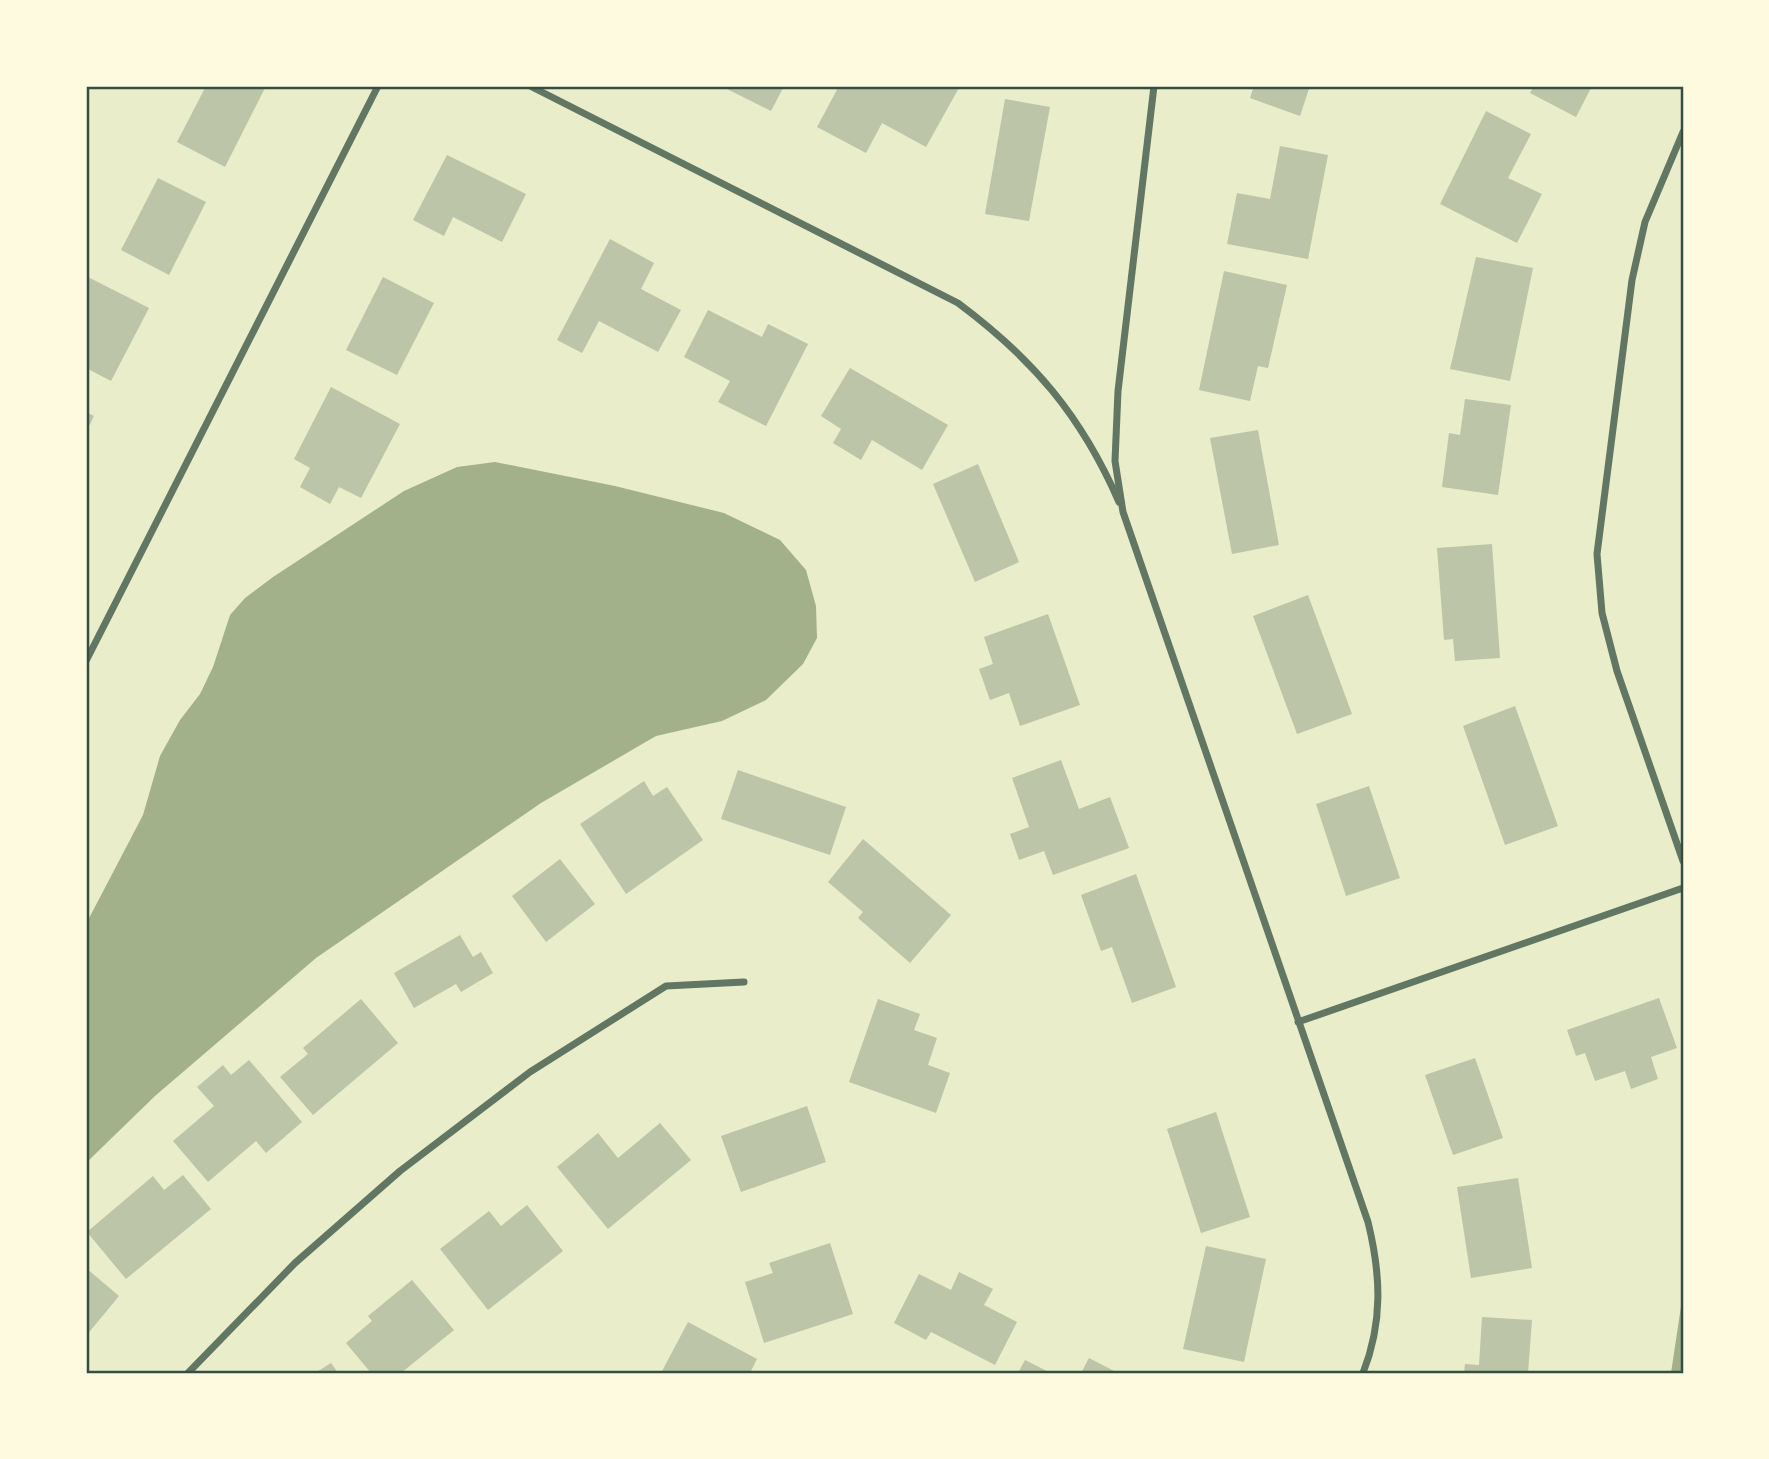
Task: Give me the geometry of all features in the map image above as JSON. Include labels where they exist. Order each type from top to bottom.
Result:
[{"type":"street","points":[[86,661],[378,86]]},
{"type":"street","points":[[530,86],[958,303],[1001,335],[1042,375],[1082,429],[1103,465],[1123,512],[1368,1222],[1378,1262],[1379,1309],[1373,1348],[1363,1373]]},
{"type":"street","points":[[1123,512],[1115,461],[1118,391],[1154,86]]},
{"type":"street","points":[[1683,132],[1645,222],[1632,280],[1597,554],[1602,613],[1617,671],[1683,861]]},
{"type":"street","points":[[1298,1022],[1683,888]]},
{"type":"street","points":[[188,1373],[295,1263],[379,1189],[530,1072],[666,986],[744,982]]},
{"type":"shaded area","points":[[495,462],[615,486],[724,513],[780,540],[806,570],[816,606],[817,638],[803,664],[766,700],[722,721],[656,736],[541,803],[316,958],[155,1096],[86,1163],[86,924],[143,815],[160,756],[180,720],[200,694],[213,667],[230,615],[245,598],[273,577],[404,491],[457,467]]},
{"type":"shaded area","points":[[1683,1293],[1683,1373],[1671,1373]]},
{"type":"building","points":[[206,86],[265,88],[225,167],[177,142]]},
{"type":"building","points":[[721,86],[784,86],[771,111]]},
{"type":"building","points":[[839,86],[960,86],[926,147],[882,123],[866,153],[817,127]]},
{"type":"building","points":[[1254,86],[1310,86],[1300,116],[1250,98]]},
{"type":"building","points":[[1534,86],[1592,86],[1576,117],[1530,93]]},
{"type":"building","points":[[1005,99],[1050,107],[1029,221],[985,214]]},
{"type":"building","points":[[1486,111],[1531,134],[1508,178],[1542,194],[1517,243],[1440,204]]},
{"type":"building","points":[[1280,146],[1328,155],[1308,259],[1227,244],[1237,193],[1270,199]]},
{"type":"building","points":[[447,155],[526,194],[502,242],[453,217],[444,236],[413,220]]},
{"type":"building","points":[[158,178],[206,202],[169,275],[121,250]]},
{"type":"building","points":[[610,239],[654,263],[641,289],[681,310],[658,352],[599,321],[582,353],[557,340]]},
{"type":"building","points":[[1476,257],[1533,268],[1510,381],[1450,369]]},
{"type":"building","points":[[1224,271],[1287,285],[1268,368],[1258,366],[1250,401],[1199,390]]},
{"type":"building","points":[[86,276],[149,308],[111,381],[86,368]]},
{"type":"building","points":[[383,277],[434,303],[397,375],[346,350]]},
{"type":"building","points":[[708,310],[762,337],[768,324],[808,344],[766,426],[718,402],[730,381],[684,357]]},
{"type":"building","points":[[850,368],[948,425],[922,470],[872,440],[861,460],[833,443],[841,429],[821,416]]},
{"type":"building","points":[[331,387],[400,424],[361,498],[339,487],[330,504],[300,487],[310,468],[294,459]]},
{"type":"building","points":[[1465,399],[1511,405],[1498,495],[1442,487],[1449,433],[1460,435]]},
{"type":"building","points":[[86,412],[94,416],[86,432]]},
{"type":"building","points":[[1258,430],[1279,545],[1232,554],[1210,438]]},
{"type":"building","points":[[978,464],[1019,562],[975,582],[933,484]]},
{"type":"building","points":[[1492,544],[1500,658],[1455,661],[1453,639],[1444,640],[1437,548]]},
{"type":"building","points":[[1308,595],[1352,714],[1297,734],[1253,616]]},
{"type":"building","points":[[1048,614],[1080,705],[1020,726],[1009,693],[990,700],[979,669],[993,664],[984,637]]},
{"type":"building","points":[[1515,706],[1558,826],[1505,845],[1463,726]]},
{"type":"building","points":[[1061,760],[1079,809],[1110,797],[1129,848],[1053,875],[1044,851],[1019,860],[1010,834],[1029,827],[1012,778]]},
{"type":"building","points":[[738,770],[846,807],[830,855],[721,819]]},
{"type":"building","points":[[644,781],[653,796],[667,787],[703,840],[626,894],[580,824]]},
{"type":"building","points":[[1369,786],[1400,878],[1346,896],[1316,804]]},
{"type":"building","points":[[863,839],[951,915],[910,963],[858,918],[863,912],[828,882]]},
{"type":"building","points":[[560,859],[595,904],[546,942],[512,896]]},
{"type":"building","points":[[1136,874],[1176,987],[1132,1003],[1112,947],[1101,951],[1081,895]]},
{"type":"building","points":[[460,935],[473,957],[481,952],[493,973],[461,992],[456,984],[414,1008],[394,973]]},
{"type":"building","points":[[1659,998],[1677,1048],[1651,1057],[1658,1079],[1631,1089],[1625,1071],[1595,1081],[1585,1053],[1576,1056],[1567,1030]]},
{"type":"building","points":[[361,999],[398,1043],[313,1115],[280,1077],[308,1054],[303,1048]]},
{"type":"building","points":[[878,999],[920,1014],[914,1030],[937,1038],[928,1065],[950,1073],[936,1113],[849,1082]]},
{"type":"building","points":[[1475,1058],[1503,1138],[1453,1155],[1425,1075]]},
{"type":"building","points":[[249,1060],[302,1122],[266,1153],[256,1141],[208,1182],[173,1141],[214,1106],[197,1087],[223,1065],[231,1075]]},
{"type":"building","points":[[807,1106],[826,1162],[741,1192],[721,1136]]},
{"type":"building","points":[[1216,1112],[1250,1217],[1201,1233],[1167,1129]]},
{"type":"building","points":[[660,1123],[691,1160],[608,1229],[557,1167],[598,1133],[618,1158]]},
{"type":"building","points":[[183,1175],[211,1209],[126,1279],[87,1232],[153,1176],[164,1190]]},
{"type":"building","points":[[1518,1178],[1532,1268],[1471,1278],[1457,1187]]},
{"type":"building","points":[[527,1205],[563,1251],[488,1310],[440,1249],[489,1211],[501,1226]]},
{"type":"building","points":[[830,1243],[853,1314],[764,1343],[745,1282],[773,1273],[769,1263]]},
{"type":"building","points":[[1206,1246],[1266,1259],[1244,1362],[1183,1349]]},
{"type":"building","points":[[86,1268],[119,1296],[86,1336]]},
{"type":"building","points":[[959,1272],[993,1289],[984,1305],[1017,1322],[995,1365],[931,1332],[926,1340],[894,1323],[919,1274],[951,1290]]},
{"type":"building","points":[[412,1280],[454,1330],[401,1373],[371,1373],[346,1343],[372,1321],[368,1316]]},
{"type":"building","points":[[1482,1317],[1532,1320],[1528,1373],[1464,1373],[1465,1364],[1479,1365]]},
{"type":"building","points":[[688,1322],[757,1359],[750,1373],[661,1373]]},
{"type":"building","points":[[1089,1358],[1118,1373],[1081,1373]]},
{"type":"building","points":[[1025,1360],[1051,1373],[1018,1373]]},
{"type":"building","points":[[331,1363],[338,1373],[315,1373]]}]
